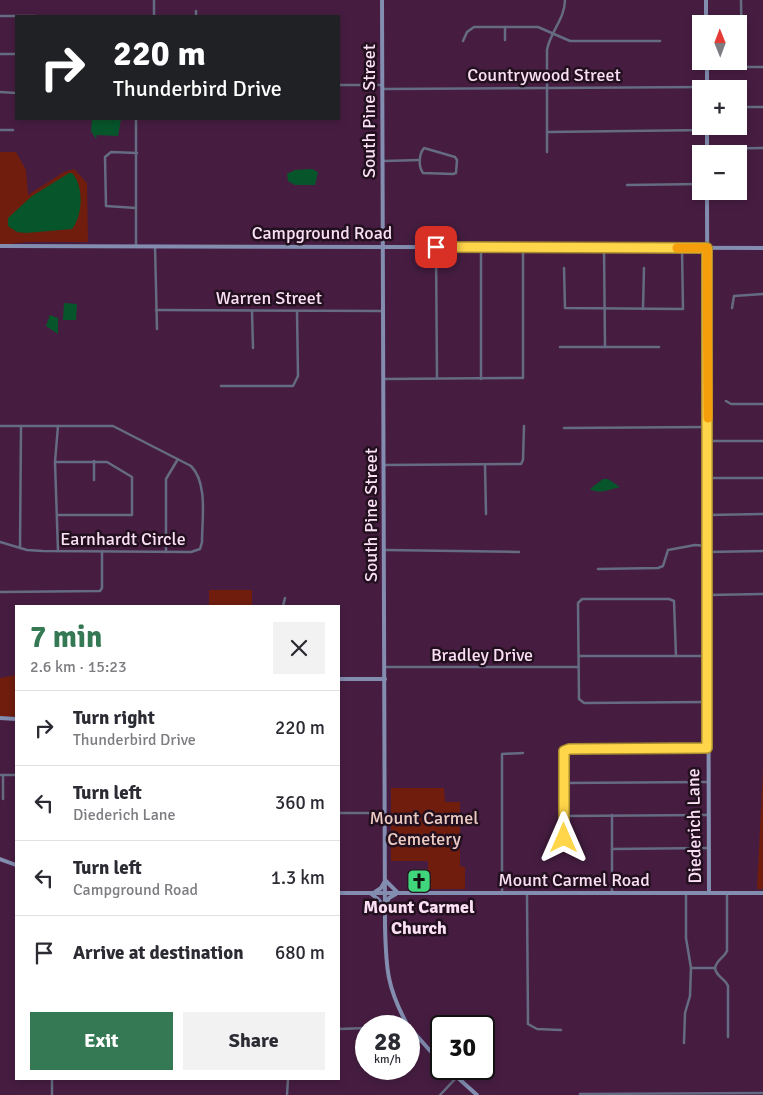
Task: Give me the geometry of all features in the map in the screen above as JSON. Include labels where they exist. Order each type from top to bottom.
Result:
[{"type":"street","points":[[154,0],[154,15]]},
{"type":"street","name":"South Pine Street","points":[[382,0],[386,813],[384,909],[386,969],[396,1004],[402,1015]]},
{"type":"street","points":[[547,152],[546,50],[563,15],[565,0]]},
{"type":"street","points":[[706,0],[706,15]]},
{"type":"street","points":[[740,0],[740,15]]},
{"type":"street","points":[[0,16],[15,16]]},
{"type":"street","points":[[463,41],[467,32],[474,27],[538,27],[570,41],[660,41]]},
{"type":"street","points":[[505,27],[505,40]]},
{"type":"street","points":[[0,54],[15,54]]},
{"type":"street","points":[[748,67],[763,66]]},
{"type":"street","name":"Countrywood Street","points":[[340,85],[382,87],[692,88]]},
{"type":"street","points":[[0,92],[15,93]]},
{"type":"street","points":[[747,107],[763,106]]},
{"type":"street","points":[[136,120],[136,245]]},
{"type":"street","points":[[548,132],[692,128]]},
{"type":"street","points":[[0,130],[13,130]]},
{"type":"street","points":[[428,148],[455,157],[457,170],[453,174],[426,174],[421,170],[420,160],[422,150],[428,148]]},
{"type":"street","points":[[747,149],[763,148]]},
{"type":"street","points":[[136,153],[111,152],[105,157],[106,206],[136,208]]},
{"type":"street","points":[[383,161],[420,160]]},
{"type":"street","points":[[627,185],[692,184]]},
{"type":"street","name":"Diederich Lane","points":[[706,200],[709,893]]},
{"type":"street","name":"Campground Road","points":[[0,246],[763,248]]},
{"type":"street","points":[[155,246],[156,329]]},
{"type":"street","points":[[436,247],[437,378]]},
{"type":"street","points":[[481,248],[481,378]]},
{"type":"street","points":[[384,378],[523,378],[523,248]]},
{"type":"street","points":[[604,248],[604,347]]},
{"type":"street","points":[[564,268],[565,308],[683,309],[682,248]]},
{"type":"street","points":[[643,309],[644,268]]},
{"type":"street","points":[[732,308],[734,296],[763,294]]},
{"type":"street","name":"Warren Street","points":[[156,310],[383,311]]},
{"type":"street","points":[[252,311],[253,348]]},
{"type":"street","points":[[222,386],[294,386],[298,376],[297,311]]},
{"type":"street","points":[[560,347],[659,347]]},
{"type":"street","points":[[726,401],[731,404],[763,404]]},
{"type":"street","name":"Earnhardt Circle","points":[[0,426],[113,426],[191,466],[198,473],[200,479],[202,542],[196,551],[166,552],[58,551],[20,548],[0,542]]},
{"type":"street","points":[[20,548],[21,426]]},
{"type":"street","points":[[58,426],[55,462],[58,551]]},
{"type":"street","points":[[384,465],[485,465],[522,462],[524,426]]},
{"type":"street","points":[[564,428],[708,428]]},
{"type":"street","points":[[708,441],[763,441]]},
{"type":"street","points":[[166,552],[166,479],[178,459]]},
{"type":"street","points":[[55,462],[107,462],[131,475],[132,515],[58,515]]},
{"type":"street","points":[[94,462],[94,480]]},
{"type":"street","points":[[485,465],[486,514]]},
{"type":"street","points":[[708,478],[763,478]]},
{"type":"street","points":[[708,515],[763,514]]},
{"type":"street","points":[[598,569],[658,568],[663,566],[668,550],[695,545],[707,546]]},
{"type":"street","points":[[385,550],[519,552]]},
{"type":"street","points":[[0,592],[100,591],[102,588],[102,551]]},
{"type":"street","points":[[707,552],[763,551]]},
{"type":"street","points":[[707,595],[763,594]]},
{"type":"street","points":[[283,605],[285,598]]},
{"type":"street","points":[[676,656],[676,606],[674,601],[669,599],[582,599],[578,604],[580,699],[584,703],[707,702]]},
{"type":"street","points":[[579,656],[707,656]]},
{"type":"street","name":"Bradley Drive","points":[[385,667],[579,667]]},
{"type":"street","points":[[340,679],[385,679]]},
{"type":"street","points":[[0,718],[15,719]]},
{"type":"street","points":[[567,843],[564,838],[563,755],[569,749],[707,748]]},
{"type":"street","points":[[502,894],[502,754],[523,753]]},
{"type":"street","points":[[3,799],[1,775],[15,775]]},
{"type":"street","points":[[564,783],[708,782]]},
{"type":"street","points":[[340,813],[386,813]]},
{"type":"street","points":[[612,815],[612,893]]},
{"type":"street","points":[[564,816],[708,815]]},
{"type":"street","points":[[612,849],[708,848]]},
{"type":"street","points":[[0,859],[15,865]]},
{"type":"street","points":[[384,909],[381,902],[370,893],[381,888],[385,880]]},
{"type":"street","points":[[385,880],[390,888],[399,893]]},
{"type":"street","name":"Mount Carmel Road","points":[[340,893],[763,894]]},
{"type":"street","points":[[384,909],[389,898],[399,893]]},
{"type":"street","points":[[527,894],[528,1024],[537,1030],[561,1030]]},
{"type":"street","points":[[684,1043],[685,1013],[690,996],[691,968],[686,938],[686,894]]},
{"type":"street","points":[[727,894],[727,951],[726,955],[717,961],[714,968],[728,986],[728,1036]]},
{"type":"street","points":[[691,968],[714,968]]},
{"type":"street","points":[[340,1029],[355,1028]]},
{"type":"street","name":"South Pine Street","points":[[420,1040],[430,1051]]},
{"type":"street","points":[[52,1080],[52,1095]]},
{"type":"street","points":[[288,1080],[288,1095]]},
{"type":"street","points":[[442,1094],[454,1080]]},
{"type":"street","points":[[460,1080],[477,1095]]},
{"type":"street","points":[[580,1094],[763,1093]]},
{"type":"green space","points":[[0,152],[16,152],[26,170],[28,195],[64,172],[74,169],[87,183],[88,242],[27,242],[0,245]]},
{"type":"green space","points":[[209,590],[252,590],[252,605],[209,605]]},
{"type":"green space","points":[[15,675],[15,717],[0,716],[0,678]]},
{"type":"green space","points":[[763,767],[763,889],[757,889]]},
{"type":"green space","name":"Mount Carmel Cemetery","points":[[391,788],[444,788],[445,802],[460,802],[460,866],[465,867],[465,889],[428,889],[428,861],[391,861]]},
{"type":"shaded area","points":[[92,120],[121,120],[118,136],[97,135],[96,139],[91,131]]},
{"type":"shaded area","points":[[312,169],[318,172],[315,185],[295,185],[288,181],[287,174],[295,170]]},
{"type":"shaded area","points":[[72,173],[79,185],[81,201],[76,223],[72,229],[26,233],[17,232],[8,226],[8,218],[32,196]]},
{"type":"shaded area","points":[[64,303],[77,304],[76,320],[63,320]]},
{"type":"shaded area","points":[[50,315],[58,318],[58,334],[46,326]]},
{"type":"shaded area","points":[[603,479],[608,479],[620,487],[601,492],[590,489]]},
{"type":"slow traffic","points":[[677,248],[707,248],[708,418]]},
{"type":"place","name":"Mount Carmel Church","points":[[419,881]]},
{"type":"route","points":[[436,247],[707,248],[707,748],[569,749],[564,751],[564,838]]}]
